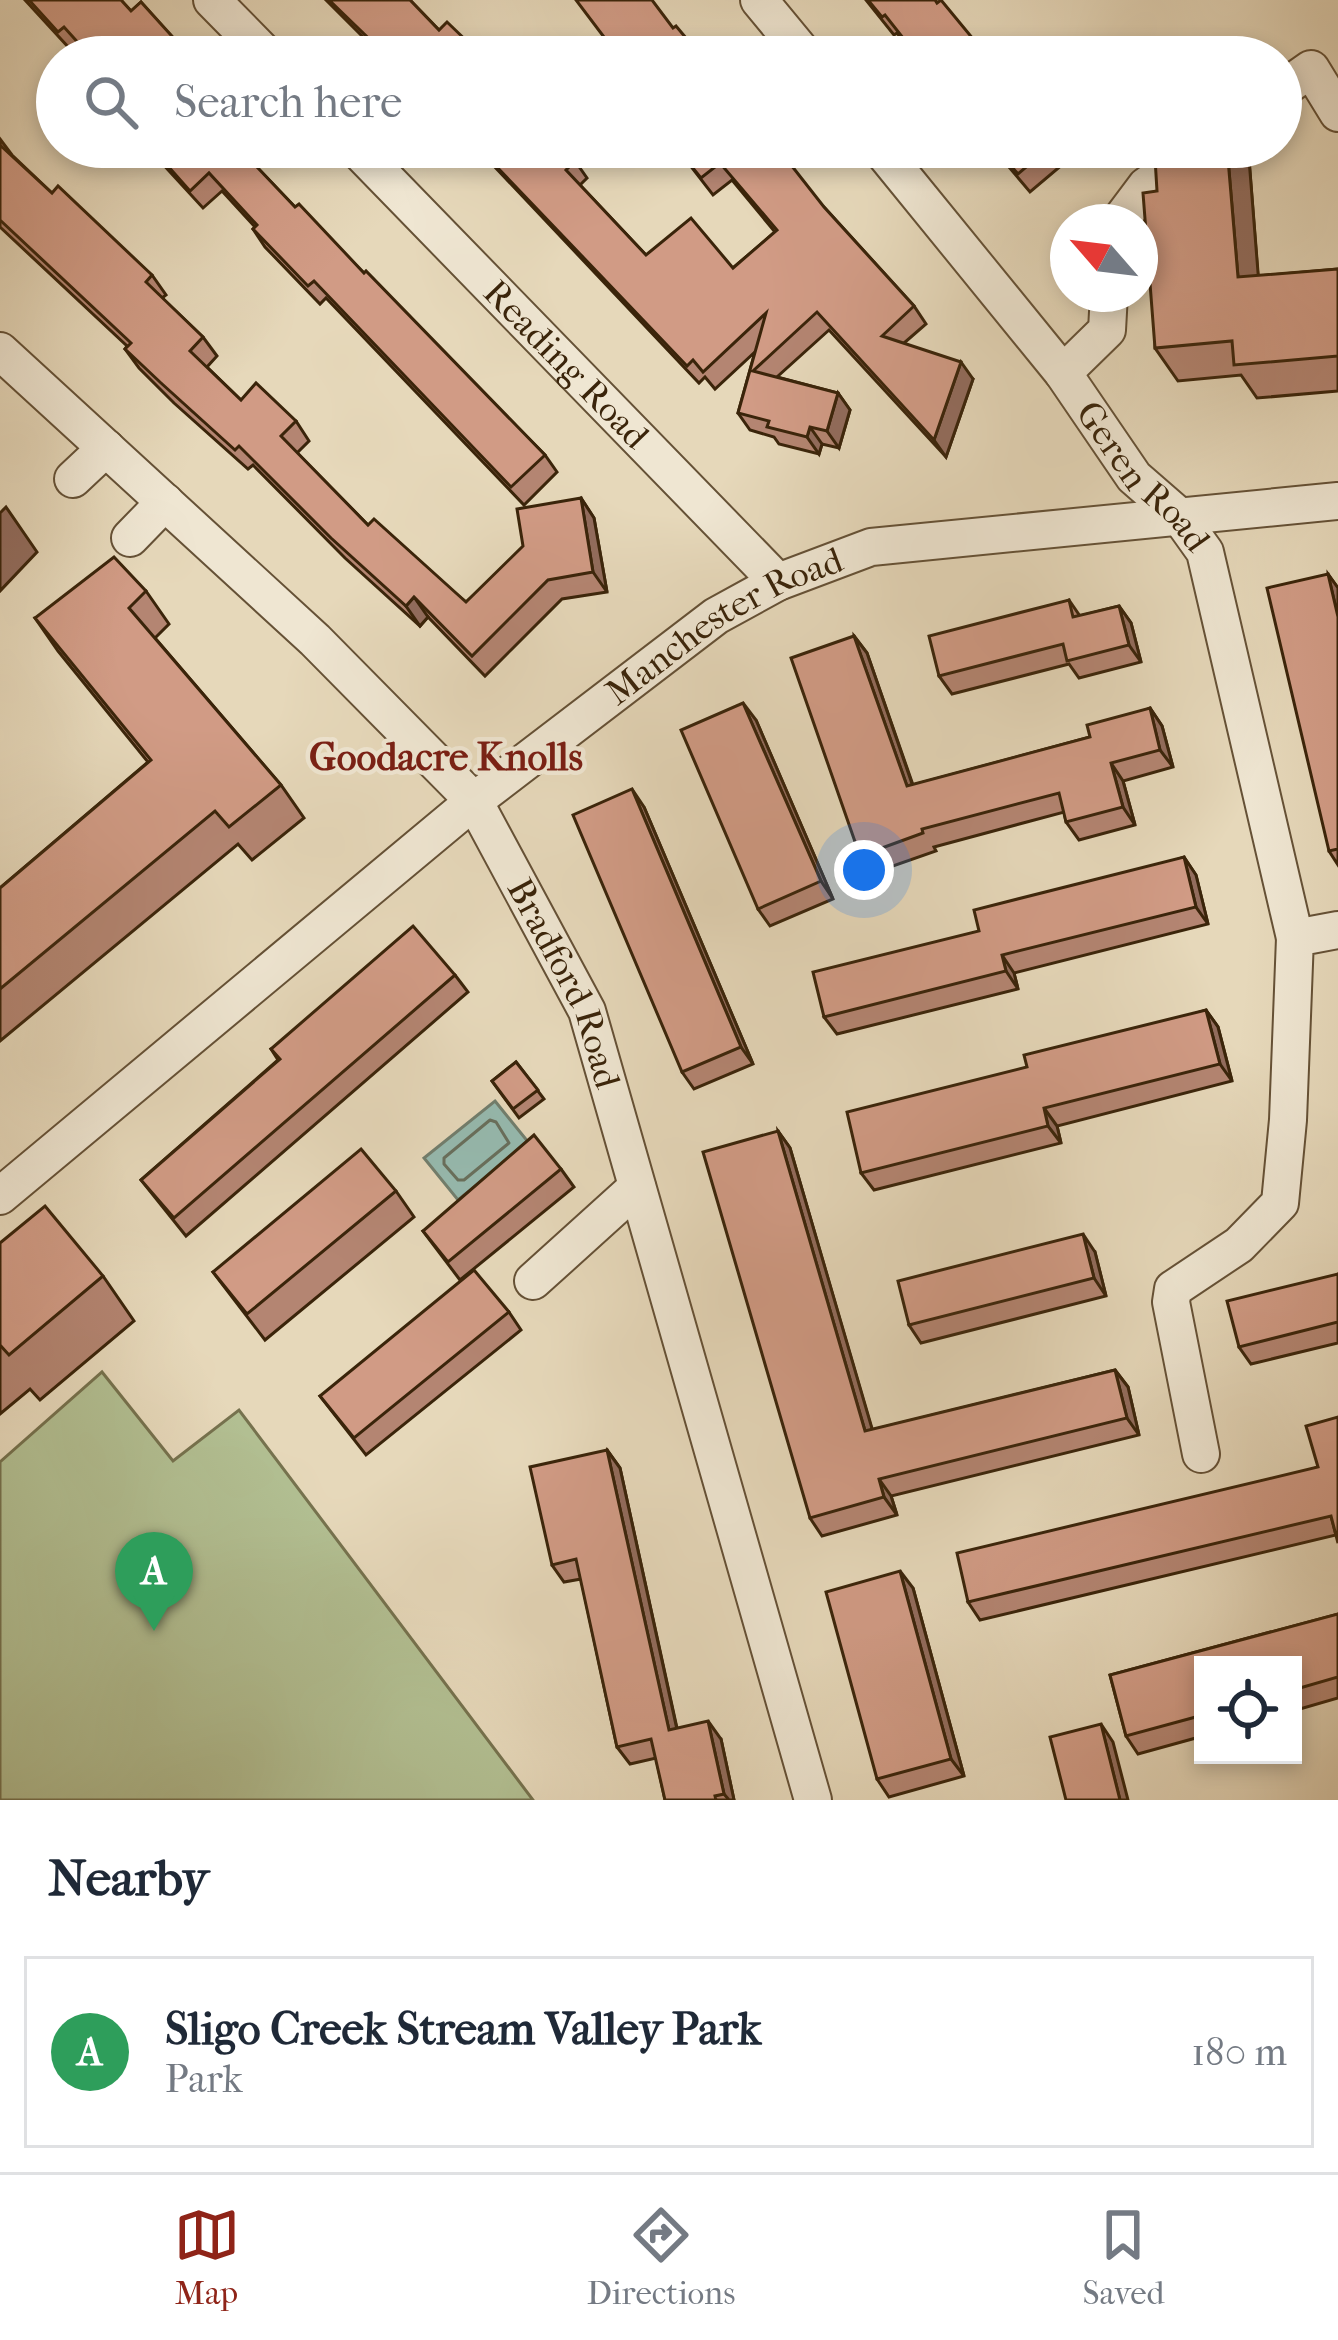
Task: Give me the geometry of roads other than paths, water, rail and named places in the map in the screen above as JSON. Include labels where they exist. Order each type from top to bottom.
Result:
[{"type":"street","points":[[212,0],[247,36]]},
{"type":"street","points":[[759,0],[789,36]]},
{"type":"street","points":[[1302,75],[1311,69],[1338,113]]},
{"type":"street","name":"Reading Road","points":[[375,168],[778,581]]},
{"type":"street","name":"Geren Road","points":[[896,168],[1063,373],[1134,477],[1180,517],[1204,552],[1295,938],[1280,1204],[1239,1245],[1180,1282],[1171,1302],[1201,1454]]},
{"type":"street","points":[[1133,204],[1147,186],[1172,168]]},
{"type":"street","points":[[1063,373],[1107,330],[1108,312]]},
{"type":"street","name":"Bradford Road","points":[[0,351],[315,640],[474,801],[587,1011],[813,1800]]},
{"type":"street","points":[[73,479],[106,448]]},
{"type":"street","name":"Manchester Road","points":[[0,1196],[474,801],[716,616],[778,581],[871,547],[1338,501]]},
{"type":"street","points":[[130,538],[165,502]]},
{"type":"street","points":[[1295,938],[1338,930]]},
{"type":"street","points":[[533,1281],[638,1187]]},
{"type":"water","points":[[495,1101],[529,1143],[458,1200],[424,1158]]},
{"type":"place","name":"Sligo Creek Stream Valley Park","points":[[154,1631]]},
{"type":"district","name":"Goodacre Knolls","points":[[446,757]]}]
